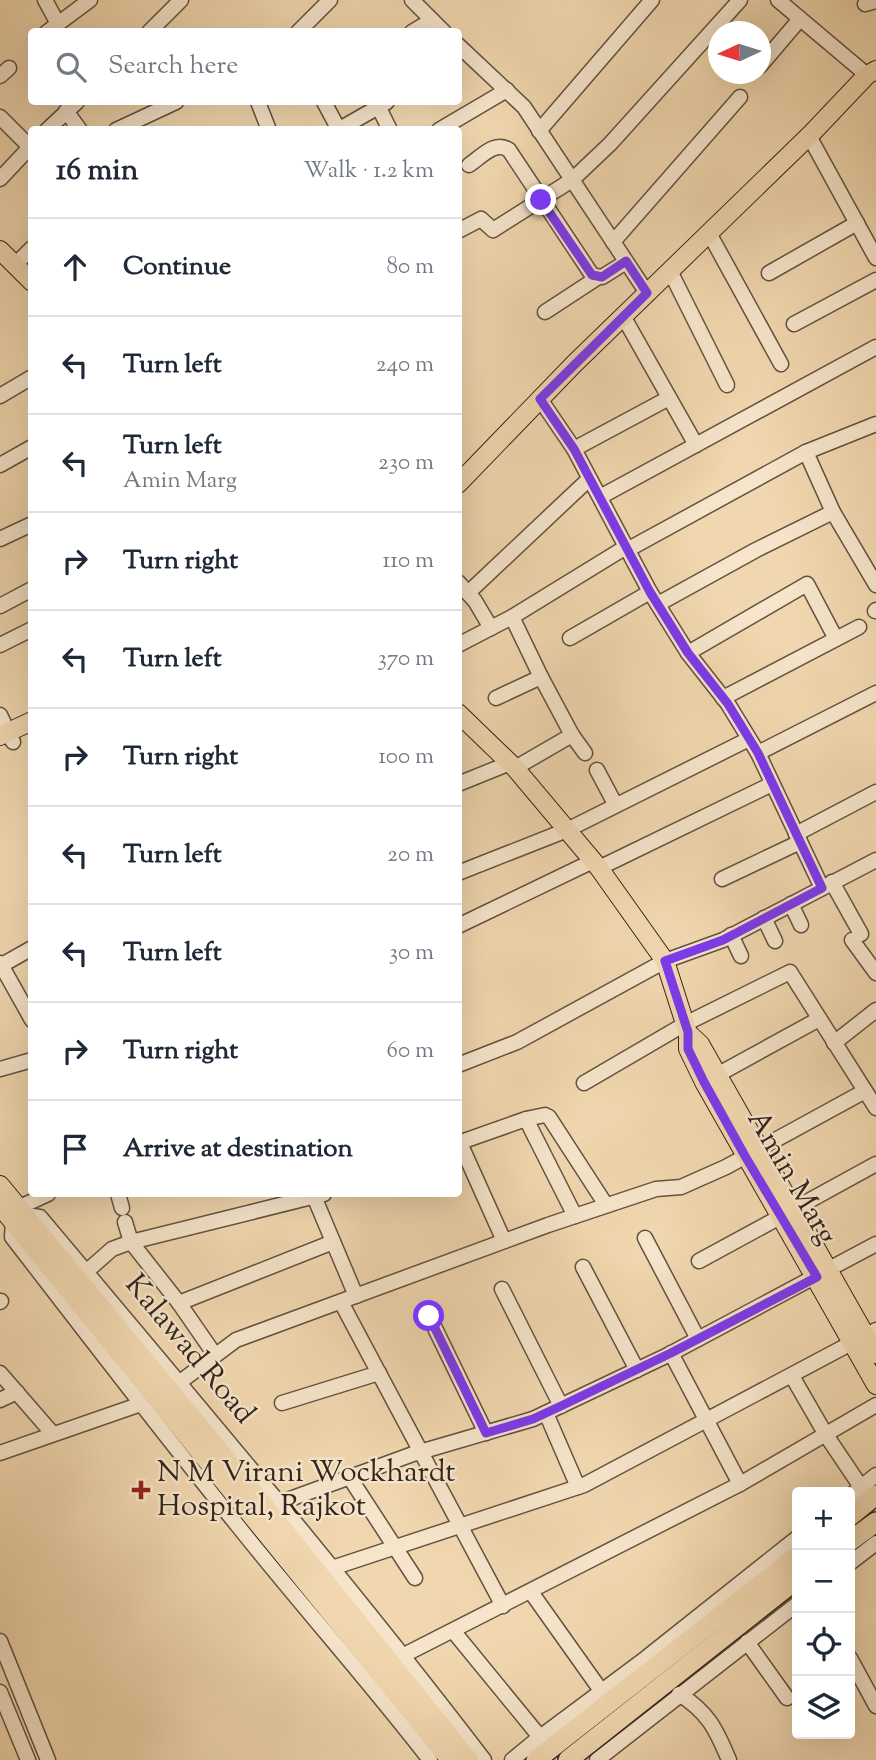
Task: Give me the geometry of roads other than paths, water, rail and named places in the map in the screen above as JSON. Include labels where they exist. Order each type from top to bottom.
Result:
[{"type":"highway","points":[[855,1537],[876,1522]]},
{"type":"highway","points":[[536,1760],[792,1560]]},
{"type":"highway","points":[[568,1760],[792,1583]]},
{"type":"main road","points":[[462,480],[623,316],[871,73]]},
{"type":"main road","points":[[0,250],[28,278]]},
{"type":"main road","name":"Amin Marg","points":[[462,717],[513,766],[596,864],[665,961],[686,1028],[688,1049],[752,1152],[822,1274],[876,1354]]},
{"type":"main road","points":[[5,740],[28,724]]},
{"type":"main road","points":[[5,740],[28,734]]},
{"type":"main road","name":"Amin Marg","points":[[686,1028],[700,1044],[717,1075],[752,1152]]},
{"type":"main road","name":"Kalawad Road","points":[[0,1185],[16,1218]]},
{"type":"main road","points":[[16,1218],[450,1760]]},
{"type":"main road","points":[[16,1218],[230,1463],[469,1760]]},
{"type":"main road","name":"Amin Marg","points":[[864,1336],[876,1385]]},
{"type":"street","points":[[45,0],[52,27],[90,0]]},
{"type":"street","points":[[153,28],[181,0]]},
{"type":"street","points":[[302,28],[330,0]]},
{"type":"street","points":[[412,0],[440,28]]},
{"type":"street","points":[[539,131],[652,0]]},
{"type":"street","points":[[462,229],[481,219],[493,230],[572,180],[610,144],[740,0]]},
{"type":"street","points":[[778,0],[871,73]]},
{"type":"street","points":[[771,54],[800,19]]},
{"type":"street","points":[[419,28],[432,20]]},
{"type":"street","points":[[465,60],[507,90],[524,107],[647,293]]},
{"type":"street","points":[[446,126],[507,90]]},
{"type":"street","points":[[613,242],[740,97]]},
{"type":"street","points":[[125,126],[170,105]]},
{"type":"street","points":[[259,105],[267,126]]},
{"type":"street","points":[[326,105],[337,126]]},
{"type":"street","points":[[344,126],[377,105]]},
{"type":"street","points":[[381,105],[389,126]]},
{"type":"street","points":[[51,126],[71,106],[78,126]]},
{"type":"street","points":[[0,117],[28,144]]},
{"type":"street","points":[[809,136],[876,258]]},
{"type":"street","points":[[469,165],[496,146],[509,150],[592,275],[597,278]]},
{"type":"street","points":[[0,179],[28,150]]},
{"type":"street","points":[[769,273],[859,228],[876,227]]},
{"type":"street","points":[[709,233],[781,364]]},
{"type":"street","points":[[15,265],[28,252]]},
{"type":"street","points":[[545,312],[626,261]]},
{"type":"street","points":[[670,271],[727,385]]},
{"type":"street","points":[[794,324],[876,280]]},
{"type":"street","points":[[623,316],[696,445]]},
{"type":"street","points":[[600,497],[876,347]]},
{"type":"street","points":[[0,396],[28,382]]},
{"type":"street","points":[[574,449],[669,397]]},
{"type":"street","points":[[540,399],[574,449],[654,598],[688,653],[723,698],[758,753],[798,838],[876,973]]},
{"type":"street","points":[[462,643],[512,617],[626,549],[806,452],[876,424]]},
{"type":"street","points":[[0,465],[28,449]]},
{"type":"street","points":[[806,452],[833,512],[876,585]]},
{"type":"street","points":[[491,628],[463,588],[589,479]]},
{"type":"street","points":[[570,638],[833,512]]},
{"type":"street","points":[[0,539],[28,526]]},
{"type":"street","points":[[688,653],[807,584],[836,639]]},
{"type":"street","points":[[0,606],[28,591]]},
{"type":"street","points":[[512,617],[541,677],[585,753]]},
{"type":"street","points":[[723,698],[859,627]]},
{"type":"street","points":[[0,645],[28,631]]},
{"type":"street","points":[[496,698],[541,677]]},
{"type":"street","points":[[758,753],[876,693]]},
{"type":"street","points":[[0,715],[5,740]]},
{"type":"street","points":[[462,783],[513,766],[572,734]]},
{"type":"street","points":[[462,871],[567,830],[749,739]]},
{"type":"street","points":[[597,770],[615,804]]},
{"type":"street","points":[[462,924],[772,784]]},
{"type":"street","points":[[722,879],[876,792]]},
{"type":"street","points":[[462,1063],[517,1042],[665,961],[732,937],[876,860]]},
{"type":"street","points":[[792,906],[801,925]]},
{"type":"street","points":[[771,916],[775,941]]},
{"type":"street","points":[[732,937],[741,956]]},
{"type":"street","points":[[27,1001],[1,964],[28,950]]},
{"type":"street","points":[[180,1382],[236,1340],[575,1216],[656,1189],[681,1187],[872,1098],[790,972],[584,1083]]},
{"type":"street","points":[[835,1043],[876,1010]]},
{"type":"street","points":[[717,1075],[820,1019]]},
{"type":"street","points":[[0,1069],[28,1061]]},
{"type":"street","points":[[462,1142],[526,1119],[549,1116],[607,1205]]},
{"type":"street","points":[[526,1119],[575,1216]]},
{"type":"street","points":[[462,1150],[504,1241]]},
{"type":"street","points":[[699,1261],[876,1164]]},
{"type":"street","points":[[16,1218],[44,1197]]},
{"type":"street","points":[[119,1197],[131,1242],[179,1303],[215,1355]]},
{"type":"street","points":[[86,1272],[112,1249],[131,1242],[309,1197]]},
{"type":"street","points":[[318,1197],[356,1297]]},
{"type":"street","name":"Kalawad Road","points":[[430,1760],[374,1687],[237,1525],[12,1237],[16,1218],[40,1217],[180,1382],[404,1655],[484,1760]]},
{"type":"street","points":[[645,1238],[698,1339]]},
{"type":"street","points":[[179,1303],[333,1242]]},
{"type":"street","points":[[279,1503],[420,1452],[546,1413],[671,1353],[876,1244]]},
{"type":"street","points":[[583,1267],[637,1370]]},
{"type":"street","points":[[502,1289],[561,1406]]},
{"type":"street","points":[[341,1302],[459,1528],[503,1606]]},
{"type":"street","points":[[429,1316],[486,1433]]},
{"type":"street","points":[[332,1568],[578,1488],[864,1336]]},
{"type":"street","points":[[671,1353],[740,1484]]},
{"type":"street","points":[[0,1373],[53,1434]]},
{"type":"street","points":[[282,1403],[379,1373]]},
{"type":"street","points":[[792,1376],[864,1495],[876,1475]]},
{"type":"street","points":[[0,1400],[17,1392]]},
{"type":"street","points":[[0,1453],[141,1404]]},
{"type":"street","points":[[404,1655],[454,1632],[740,1484],[876,1405]]},
{"type":"street","points":[[546,1413],[578,1488]]},
{"type":"street","points":[[350,1478],[415,1578]]},
{"type":"street","points":[[512,1760],[792,1542]]},
{"type":"street","points":[[855,1559],[872,1545],[876,1563]]},
{"type":"street","points":[[531,1592],[602,1692]]},
{"type":"street","points":[[597,1760],[792,1608]]},
{"type":"street","points":[[454,1632],[540,1737]]},
{"type":"street","points":[[0,1641],[48,1760]]},
{"type":"street","points":[[747,1642],[787,1698]]},
{"type":"street","points":[[855,1667],[876,1706]]},
{"type":"street","points":[[0,1694],[25,1759]]},
{"type":"street","points":[[679,1694],[705,1713],[729,1760]]},
{"type":"place","name":"N M Virani Wockhardt Hospital, Rajkot","points":[[141,1490]]}]
